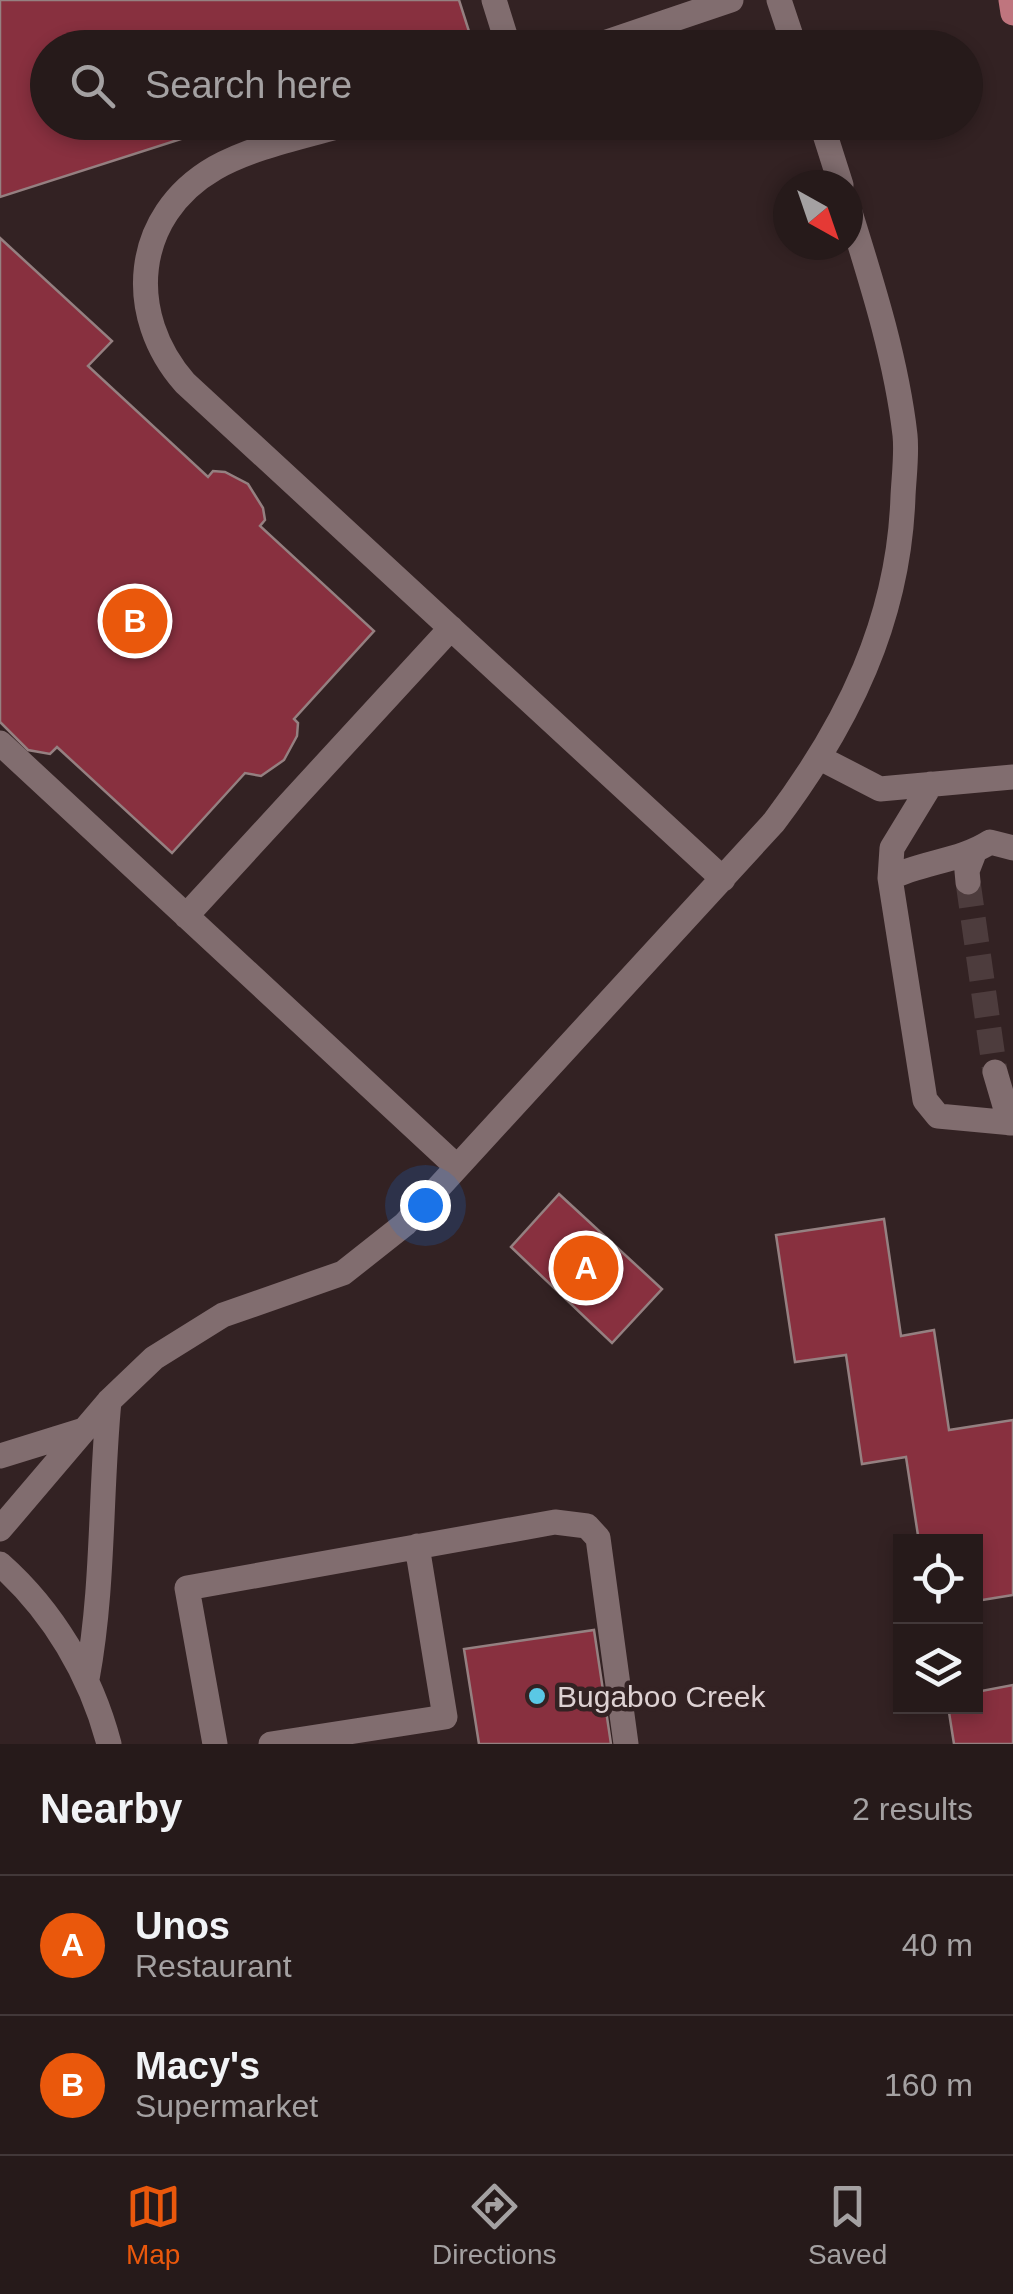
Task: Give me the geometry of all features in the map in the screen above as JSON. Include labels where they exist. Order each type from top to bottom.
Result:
[{"type":"main road","points":[[1011,0],[1013,13]]},
{"type":"street","points":[[494,0],[503,30]]},
{"type":"street","points":[[642,30],[731,0]]},
{"type":"street","points":[[779,0],[789,30]]},
{"type":"street","points":[[294,140],[238,157],[194,184],[175,202],[152,238],[143,298],[156,342],[185,382],[723,879]]},
{"type":"street","points":[[827,140],[836,170]]},
{"type":"street","points":[[0,1529],[109,1402],[154,1358],[223,1316],[343,1273],[405,1224],[723,879],[822,759],[858,690],[886,617],[902,540],[905,437],[886,340],[863,259]]},
{"type":"street","points":[[186,916],[451,628]]},
{"type":"street","points":[[0,744],[458,1167]]},
{"type":"street","points":[[822,759],[880,789],[1013,776]]},
{"type":"street","points":[[931,784],[892,848],[890,878],[925,1100],[938,1116],[1012,1123],[995,1072]]},
{"type":"street","points":[[890,878],[930,860],[974,853],[990,842],[1013,848]]},
{"type":"street","points":[[968,882],[966,872],[974,853]]},
{"type":"street","points":[[87,1679],[100,1607],[99,1527],[109,1402]]},
{"type":"street","points":[[0,1456],[84,1430]]},
{"type":"street","points":[[216,1744],[186,1588],[555,1522],[587,1526],[598,1538],[626,1744]]},
{"type":"street","points":[[271,1744],[446,1717],[417,1546]]},
{"type":"street","points":[[0,1564],[33,1594],[87,1679],[109,1744]]},
{"type":"building","points":[[0,0],[459,0],[469,30],[30,30],[30,140],[178,140],[0,197]]},
{"type":"building","points":[[0,238],[112,341],[88,366],[208,477],[213,471],[225,472],[248,484],[263,508],[265,520],[260,526],[374,631],[294,719],[298,723],[297,736],[284,760],[261,776],[245,773],[172,853],[57,747],[50,754],[28,750],[0,722]]},
{"type":"building","points":[[559,1194],[662,1289],[612,1343],[511,1247]]},
{"type":"building","points":[[884,1219],[901,1336],[934,1330],[949,1430],[1013,1420],[1013,1595],[983,1600],[983,1534],[918,1534],[906,1457],[862,1464],[846,1355],[795,1362],[776,1235]]},
{"type":"building","name":"Bugaboo Creek","points":[[594,1630],[611,1744],[479,1744],[464,1649]]},
{"type":"building","points":[[1013,1685],[1013,1744],[954,1744],[949,1714],[983,1714],[983,1691]]},
{"type":"tunnel","points":[[968,882],[995,1072]]},
{"type":"place","name":"Macy's","points":[[135,621]]},
{"type":"place","name":"Unos","points":[[586,1268]]},
{"type":"place","name":"Bugaboo Creek","points":[[537,1696]]}]
